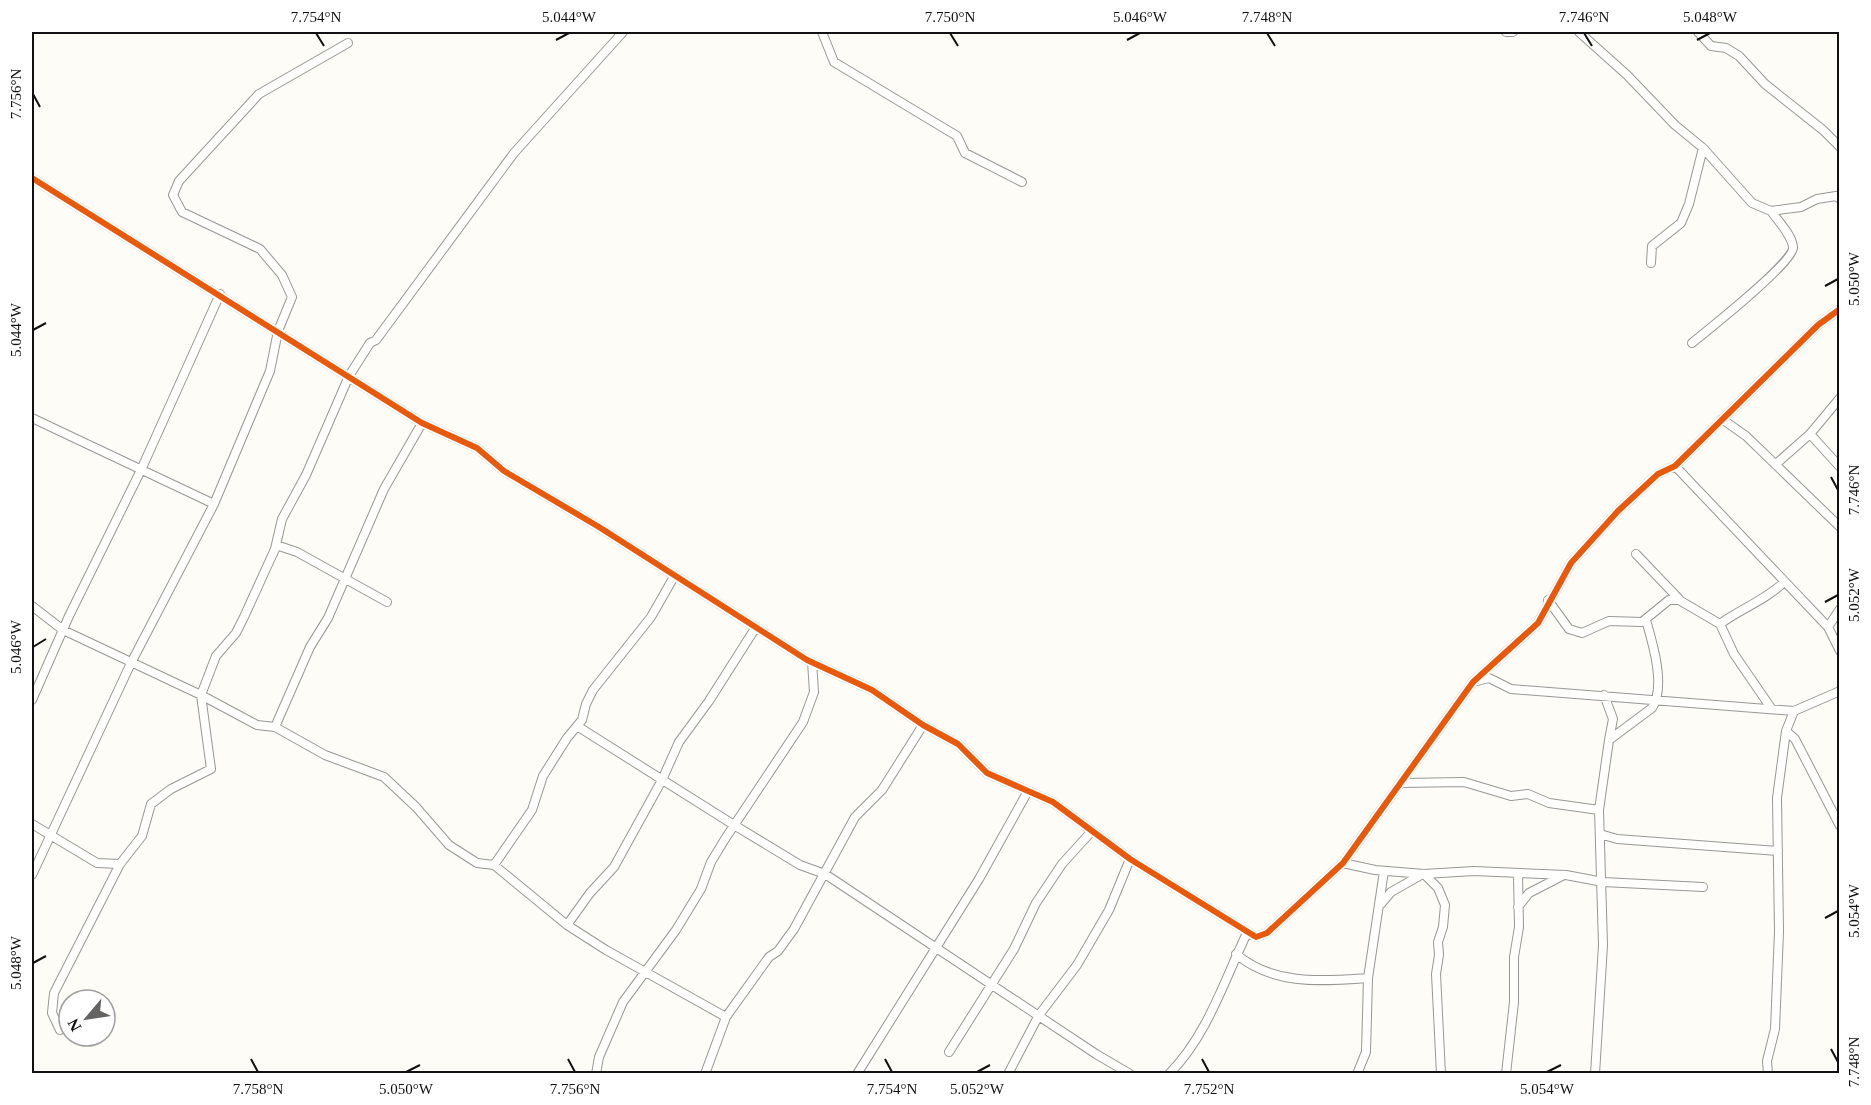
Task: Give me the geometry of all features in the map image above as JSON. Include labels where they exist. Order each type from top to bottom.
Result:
[{"type":"street","points":[[57,1024],[52,1013],[54,993],[120,864],[142,836],[152,804],[171,789],[211,769],[201,695],[216,656],[236,633],[276,545],[282,519],[306,475],[349,376],[370,343],[376,340],[413,292],[514,153],[623,32]]},
{"type":"street","points":[[822,32],[834,62],[957,136],[965,153],[1022,182]]},
{"type":"street","points":[[1506,32],[1513,32]]},
{"type":"street","points":[[1579,32],[1627,75],[1675,125],[1703,147],[1752,203],[1771,211],[1801,207],[1816,199],[1838,196]]},
{"type":"street","points":[[1698,32],[1712,46],[1726,48],[1739,56],[1765,84],[1823,129],[1839,147]]},
{"type":"street","points":[[32,875],[131,663],[214,504],[270,371],[278,331],[292,297],[282,275],[260,249],[182,212],[173,195],[179,181],[259,94],[348,43]]},
{"type":"street","points":[[1651,263],[1652,246],[1681,223],[1689,204],[1703,147]]},
{"type":"street","points":[[32,178],[422,423],[477,448],[504,471],[812,662],[872,690],[923,725],[958,744],[987,773],[1053,802],[1091,832],[1131,859],[1246,933],[1256,937],[1267,933],[1343,863],[1473,682],[1538,622],[1548,600],[1571,563],[1618,511],[1658,474],[1675,466],[1793,353],[1818,325],[1839,309]]},
{"type":"street","points":[[1692,343],[1793,254],[1794,245],[1790,237],[1771,211]]},
{"type":"street","points":[[32,700],[63,630],[141,470],[220,294]]},
{"type":"street","points":[[1776,464],[1810,434],[1839,398]]},
{"type":"street","points":[[32,418],[214,504]]},
{"type":"street","points":[[1722,419],[1746,436],[1839,526]]},
{"type":"street","points":[[275,728],[310,647],[328,618],[384,489],[422,423]]},
{"type":"street","points":[[1810,434],[1839,467]]},
{"type":"street","points":[[1675,466],[1784,582],[1805,601],[1828,627],[1839,651]]},
{"type":"street","points":[[276,545],[297,552],[387,602]]},
{"type":"street","points":[[1636,554],[1679,600],[1720,624],[1734,654],[1771,708]]},
{"type":"street","points":[[494,865],[532,810],[543,776],[582,720],[593,690],[651,617],[675,575]]},
{"type":"street","points":[[1720,624],[1741,609],[1773,592],[1784,582]]},
{"type":"street","points":[[1548,600],[1569,629],[1575,633],[1597,629],[1610,621],[1646,621],[1670,600],[1679,600]]},
{"type":"street","points":[[32,606],[63,630],[201,695],[257,725],[275,728],[325,755],[384,777],[416,807],[449,845],[477,863],[494,865],[567,925],[726,1017]]},
{"type":"street","points":[[1828,627],[1839,609]]},
{"type":"street","points":[[1609,740],[1652,708],[1656,702],[1657,667],[1646,621]]},
{"type":"street","points":[[567,925],[590,893],[614,867],[662,780],[679,742],[709,701],[756,627]]},
{"type":"street","points":[[596,1074],[599,1057],[623,1002],[647,972],[701,889],[711,862],[803,722],[814,692],[812,662]]},
{"type":"street","points":[[1473,682],[1489,678],[1511,689],[1794,711],[1839,691]]},
{"type":"street","points":[[1594,1074],[1603,945],[1603,882],[1599,810],[1613,719],[1604,695]]},
{"type":"street","points":[[1768,1074],[1767,1061],[1775,1029],[1779,932],[1777,798],[1786,731],[1794,711]]},
{"type":"street","points":[[705,1074],[726,1017],[769,957],[784,944],[855,817],[882,790],[923,725]]},
{"type":"street","points":[[577,726],[800,865],[825,874],[1096,1054],[1130,1074]]},
{"type":"street","points":[[1786,731],[1800,748],[1839,826]]},
{"type":"street","points":[[1401,783],[1464,782],[1511,796],[1528,794],[1549,803],[1599,810]]},
{"type":"street","points":[[857,1074],[979,879],[1028,791]]},
{"type":"street","points":[[32,824],[97,863],[120,864]]},
{"type":"street","points":[[949,1052],[963,1033],[990,983],[1014,949],[1036,903],[1062,864],[1091,832]]},
{"type":"street","points":[[1600,834],[1617,839],[1778,851]]},
{"type":"street","points":[[1008,1074],[1039,1015],[1077,965],[1109,910],[1131,859]]},
{"type":"street","points":[[1343,863],[1384,871],[1424,874],[1474,871],[1566,875],[1603,882],[1703,886]]},
{"type":"street","points":[[1357,1074],[1366,1052],[1368,978],[1381,904],[1384,871]]},
{"type":"street","points":[[1381,904],[1400,886],[1424,874]]},
{"type":"street","points":[[1424,874],[1438,888],[1445,905],[1443,927],[1438,942],[1439,955],[1436,974],[1441,1074]]},
{"type":"street","points":[[1506,1074],[1514,1002],[1514,957],[1519,927],[1518,874]]},
{"type":"street","points":[[1518,907],[1529,893],[1566,875]]},
{"type":"street","points":[[1169,1074],[1194,1047],[1208,1021],[1246,933]]},
{"type":"street","points":[[1236,954],[1249,965],[1282,978],[1329,981],[1368,978]]},
{"type":"cycle path","points":[[32,178],[422,423],[477,448],[504,471],[599,527],[807,660],[872,690],[923,725],[958,744],[987,773],[1053,802],[1130,859],[1256,937],[1267,933],[1343,863],[1473,682],[1538,623],[1571,563],[1618,511],[1658,474],[1675,466],[1818,325],[1840,309]]}]
